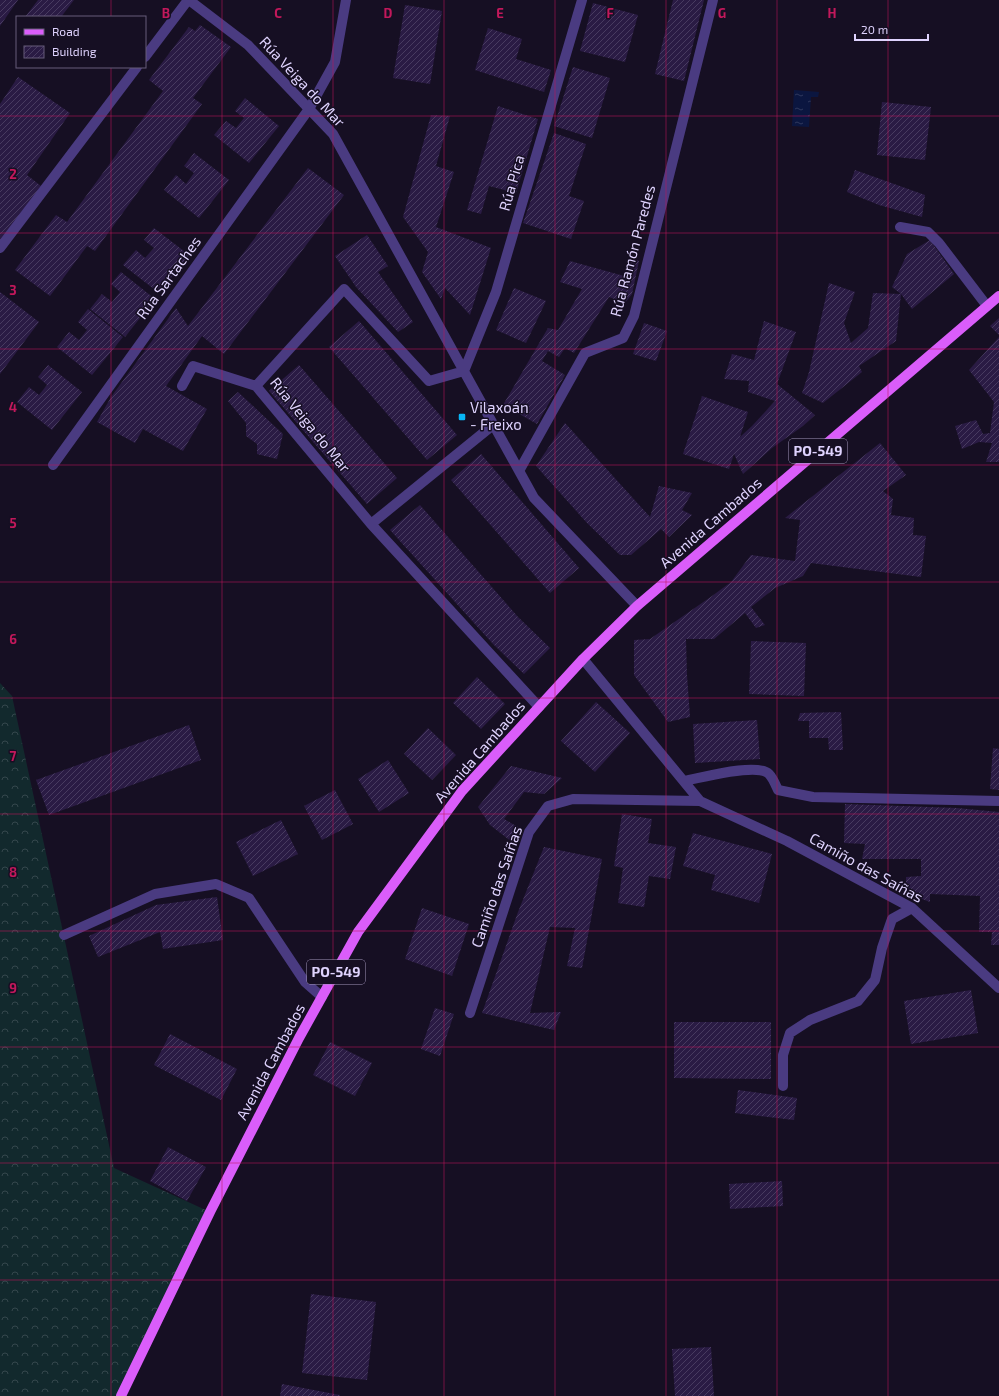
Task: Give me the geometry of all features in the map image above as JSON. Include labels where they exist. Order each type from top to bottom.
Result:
[{"type":"main road","name":"Avenida Cambados","points":[[121,1396],[210,1212],[299,1038],[358,932],[462,791],[583,660],[637,606],[999,296]]},
{"type":"street","points":[[146,56],[189,0]]},
{"type":"street","name":"Rúa Veiga do Mar","points":[[189,0],[248,45],[333,134],[534,498],[637,606]]},
{"type":"street","name":"Rúa Sartaches","points":[[53,465],[309,109],[335,62],[346,0]]},
{"type":"street","name":"Rúa Pica","points":[[464,371],[496,292],[582,0]]},
{"type":"street","name":"Rúa Ramón Paredes","points":[[519,472],[585,353],[624,338],[634,316],[713,0]]},
{"type":"street","points":[[0,248],[137,68]]},
{"type":"street","points":[[900,227],[928,232],[987,306]]},
{"type":"street","name":"Rúa Veiga do Mar","points":[[464,371],[429,380],[344,289],[256,386],[371,524],[539,707]]},
{"type":"street","points":[[182,386],[193,366],[256,386]]},
{"type":"street","points":[[371,524],[493,425]]},
{"type":"street","name":"Camiño das Saíñas","points":[[583,660],[700,801]]},
{"type":"street","points":[[684,781],[729,772],[758,769],[769,774],[778,790],[813,797],[999,801]]},
{"type":"street","name":"Camiño das Saíñas","points":[[470,1013],[529,832],[548,806],[573,799],[700,801],[787,841],[912,908],[999,988]]},
{"type":"street","points":[[64,935],[155,894],[216,884],[249,898],[305,982],[322,997]]},
{"type":"street","points":[[783,1086],[783,1056],[790,1034],[810,1020],[858,1001],[875,980],[882,948],[892,919],[912,908]]},
{"type":"green space","points":[[0,683],[12,696],[114,1168],[210,1212],[121,1396],[0,1396]]},
{"type":"water","points":[[794,90],[819,92],[818,97],[811,97],[809,127],[792,126]]},
{"type":"building","points":[[0,0],[18,0],[0,26]]},
{"type":"building","points":[[38,0],[74,0],[62,16],[26,16]]},
{"type":"building","points":[[673,0],[704,0],[684,81],[655,74]]},
{"type":"building","points":[[593,3],[638,15],[625,62],[580,51]]},
{"type":"building","points":[[405,5],[442,11],[430,84],[393,78]]},
{"type":"building","points":[[200,25],[231,47],[193,98],[202,104],[95,251],[87,246],[50,296],[15,270],[56,215],[67,222],[163,91],[149,80],[189,27],[195,31]]},
{"type":"building","points":[[488,28],[522,39],[516,59],[551,70],[544,92],[475,70]]},
{"type":"building","points":[[573,67],[610,78],[592,138],[554,126]]},
{"type":"building","points":[[18,77],[70,113],[27,175],[41,186],[0,242],[0,104]]},
{"type":"building","points":[[245,98],[279,126],[249,163],[214,135],[226,121],[236,128],[244,118],[235,111]]},
{"type":"building","points":[[882,102],[931,107],[925,160],[877,155]]},
{"type":"building","points":[[498,106],[538,119],[516,193],[489,186],[481,214],[467,210]]},
{"type":"building","points":[[431,115],[450,116],[436,166],[454,172],[436,227],[491,248],[470,315],[445,288],[441,299],[422,272],[428,252],[403,217]]},
{"type":"building","points":[[554,133],[586,144],[569,196],[584,201],[571,239],[523,223]]},
{"type":"building","points":[[194,153],[229,180],[199,218],[164,190],[176,175],[186,184],[194,173],[184,166]]},
{"type":"building","points":[[308,168],[344,195],[224,354],[202,336],[166,386],[207,409],[183,451],[143,429],[135,443],[97,422],[111,397],[176,308],[188,326]]},
{"type":"building","points":[[855,170],[925,195],[922,217],[879,205],[847,192]]},
{"type":"building","points":[[154,228],[189,255],[159,293],[123,265],[136,250],[145,258],[154,248],[144,240]]},
{"type":"building","points":[[367,235],[388,266],[378,272],[413,322],[398,332],[356,287],[335,256]]},
{"type":"building","points":[[930,240],[954,274],[912,309],[901,294],[892,287],[907,254]]},
{"type":"building","points":[[632,258],[639,261],[632,294],[625,303],[609,297],[574,353],[565,348],[559,357],[548,351],[542,361],[565,375],[537,424],[503,405],[548,328],[558,330],[582,289],[560,282],[570,261],[624,276]]},
{"type":"building","points":[[121,272],[155,299],[125,337],[90,309],[102,294],[112,302],[120,292],[111,284]]},
{"type":"building","points":[[829,283],[855,292],[844,323],[851,343],[868,328],[873,293],[901,294],[896,341],[859,366],[862,372],[823,403],[802,393],[809,372]]},
{"type":"building","points":[[514,288],[546,301],[526,343],[496,330]]},
{"type":"building","points":[[0,292],[39,322],[0,374]]},
{"type":"building","points":[[88,309],[123,337],[92,375],[57,347],[69,332],[79,340],[87,330],[78,322]]},
{"type":"building","points":[[999,318],[999,335],[990,326]]},
{"type":"building","points":[[359,321],[457,435],[427,460],[329,347]]},
{"type":"building","points":[[764,321],[796,332],[777,384],[815,415],[803,426],[772,448],[743,474],[734,454],[729,469],[683,454],[702,396],[748,412],[740,437],[775,401],[748,392],[749,381],[724,379],[732,354],[754,360]]},
{"type":"building","points":[[644,323],[667,331],[656,361],[633,354]]},
{"type":"building","points":[[999,337],[999,462],[986,462],[992,443],[979,442],[962,449],[955,426],[976,420],[983,434],[990,433],[994,402],[969,370]]},
{"type":"building","points":[[48,365],[82,392],[52,430],[17,402],[29,387],[39,395],[47,385],[38,377]]},
{"type":"building","points":[[299,365],[397,478],[367,504],[269,391]]},
{"type":"building","points":[[238,392],[283,434],[277,459],[257,454],[257,444],[246,436],[246,423],[228,401]]},
{"type":"building","points":[[565,423],[650,517],[659,486],[692,493],[682,510],[692,515],[669,537],[661,529],[631,555],[620,555],[587,523],[536,466]]},
{"type":"building","points":[[880,443],[906,475],[883,491],[893,499],[891,515],[914,518],[913,535],[926,536],[921,577],[811,563],[803,576],[775,588],[751,607],[765,625],[756,628],[745,613],[714,639],[686,639],[690,717],[668,722],[634,675],[634,640],[650,639],[712,596],[731,582],[751,555],[795,561],[800,520],[785,518]]},
{"type":"building","points":[[481,454],[579,568],[550,593],[451,480]]},
{"type":"building","points":[[420,505],[518,617],[550,648],[524,674],[493,644],[390,530]]},
{"type":"building","points":[[751,641],[806,643],[804,696],[749,694]]},
{"type":"building","points":[[477,677],[505,704],[481,729],[453,703]]},
{"type":"building","points":[[596,702],[630,733],[595,772],[561,741]]},
{"type":"building","points":[[841,712],[843,750],[829,750],[828,738],[809,738],[809,721],[798,721],[800,713]]},
{"type":"building","points":[[757,720],[760,759],[695,763],[693,724]]},
{"type":"building","points":[[189,725],[201,760],[49,815],[36,780]]},
{"type":"building","points":[[428,728],[456,755],[432,780],[404,754]]},
{"type":"building","points":[[993,748],[999,749],[999,790],[990,789]]},
{"type":"building","points":[[388,760],[409,793],[379,812],[358,779]]},
{"type":"building","points":[[511,766],[562,778],[544,794],[524,792],[504,819],[523,830],[516,845],[490,825],[478,807]]},
{"type":"building","points":[[335,790],[353,824],[322,840],[304,806]]},
{"type":"building","points":[[845,804],[957,808],[999,812],[999,945],[991,945],[992,932],[979,932],[980,896],[930,894],[930,902],[906,893],[906,877],[921,876],[921,859],[862,859],[865,844],[844,843]]},
{"type":"building","points":[[622,814],[652,819],[648,843],[676,847],[670,879],[649,876],[644,907],[618,903],[623,868],[614,866]]},
{"type":"building","points":[[281,820],[298,854],[253,876],[236,842]]},
{"type":"building","points":[[693,833],[772,854],[759,903],[711,890],[715,875],[683,866]]},
{"type":"building","points":[[544,847],[602,859],[582,968],[567,966],[575,928],[550,927],[530,1013],[561,1012],[554,1030],[482,1013],[518,912]]},
{"type":"building","points":[[217,897],[223,940],[163,949],[160,932],[98,957],[89,936],[156,905]]},
{"type":"building","points":[[422,908],[469,924],[452,976],[405,959]]},
{"type":"building","points":[[971,990],[978,1033],[911,1044],[904,1001]]},
{"type":"building","points":[[435,1008],[454,1014],[440,1056],[421,1049]]},
{"type":"building","points":[[674,1022],[771,1022],[771,1079],[674,1078]]},
{"type":"building","points":[[170,1034],[237,1069],[221,1100],[154,1065]]},
{"type":"building","points":[[330,1042],[372,1063],[355,1096],[313,1075]]},
{"type":"building","points":[[738,1090],[797,1098],[794,1120],[735,1113]]},
{"type":"building","points":[[168,1147],[206,1167],[187,1201],[150,1181]]},
{"type":"building","points":[[782,1181],[783,1206],[730,1209],[729,1184]]},
{"type":"building","points":[[311,1294],[376,1302],[367,1380],[302,1373]]},
{"type":"building","points":[[711,1347],[714,1396],[675,1396],[672,1349]]},
{"type":"building","points":[[282,1384],[340,1395],[340,1396],[280,1396]]},
{"type":"place","name":"Vilaxoán - Freixo","points":[[462,417]]}]
